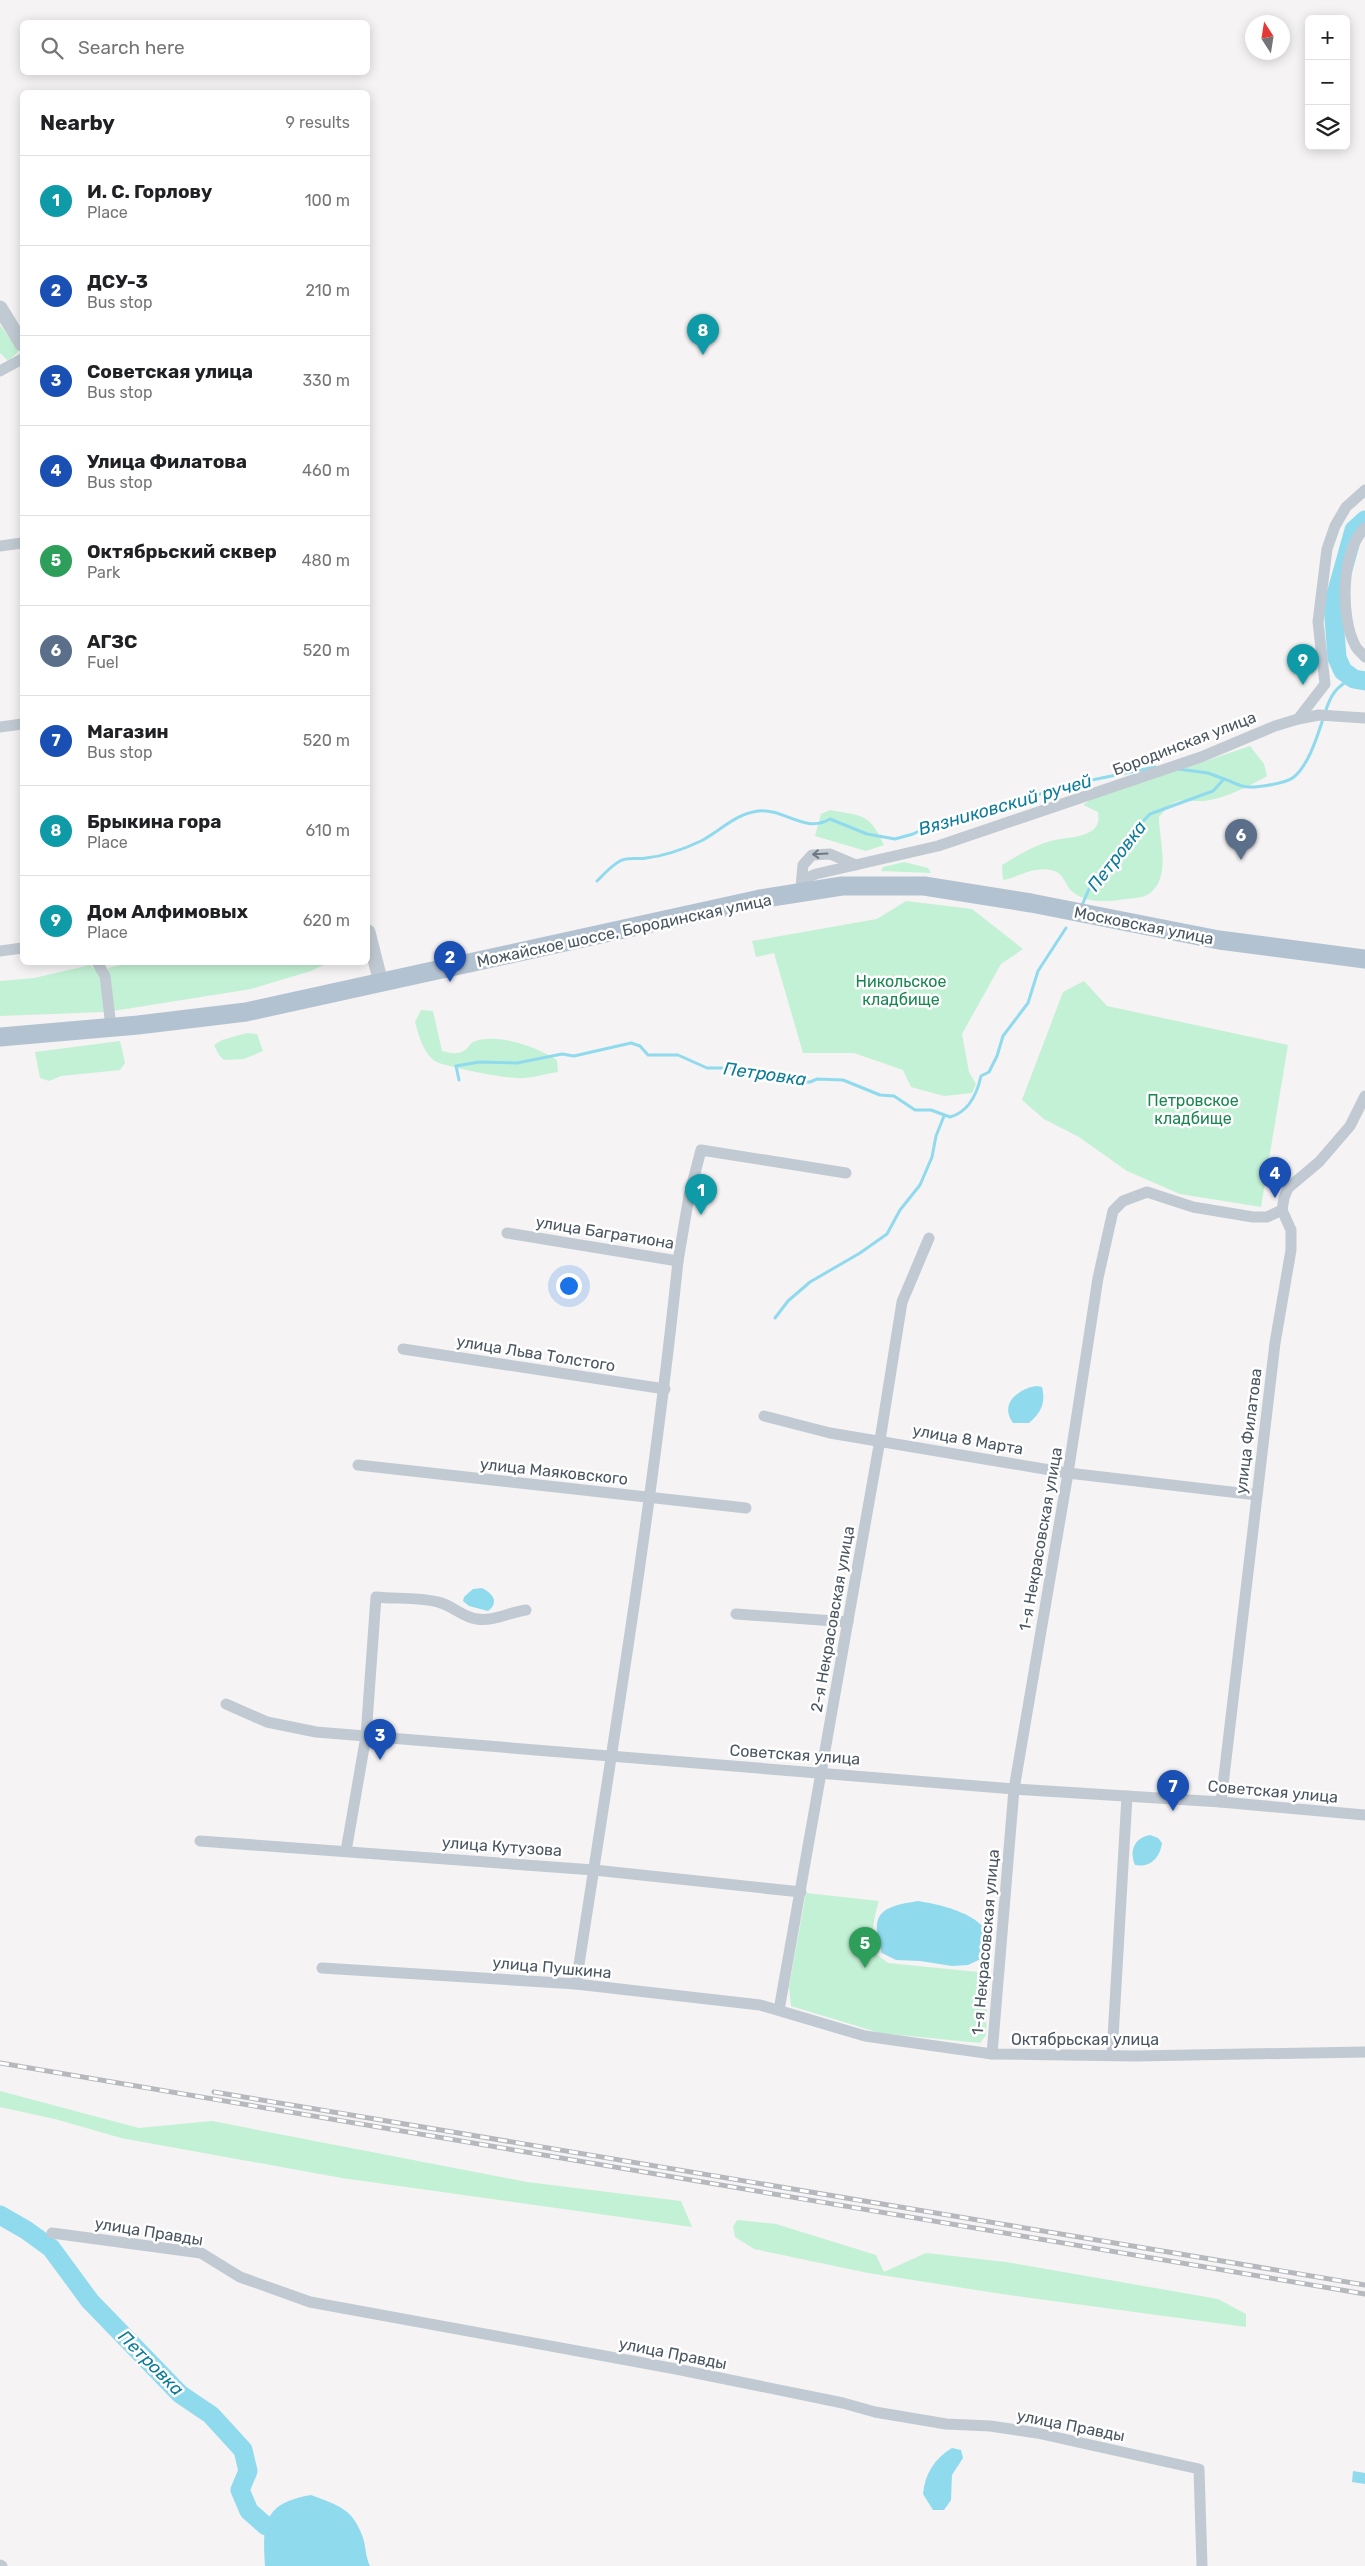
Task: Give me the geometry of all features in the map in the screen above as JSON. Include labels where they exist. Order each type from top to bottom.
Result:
[{"type":"main road","name":"Можайское шоссе, Бородинская улица","points":[[0,1037],[111,1028],[227,1015],[382,983],[802,886],[924,886]]},
{"type":"main road","name":"Московская улица","points":[[924,886],[1013,900],[1218,940],[1365,959]]},
{"type":"street","points":[[0,308],[20,341]]},
{"type":"street","points":[[0,372],[20,360]]},
{"type":"street","points":[[1298,719],[1325,684],[1318,622],[1327,548],[1335,526],[1346,507],[1365,490]]},
{"type":"street","points":[[1365,528],[1360,532],[1349,561],[1345,593],[1347,618],[1355,646],[1365,657]]},
{"type":"street","points":[[0,546],[20,543]]},
{"type":"street","name":"Бородинская улица","points":[[802,886],[816,874],[938,846],[1201,757],[1275,726],[1298,719],[1319,715],[1365,718]]},
{"type":"street","points":[[0,728],[20,724]]},
{"type":"street","points":[[802,886],[805,860],[816,853],[830,854],[856,864]]},
{"type":"street","points":[[370,939],[382,983]]},
{"type":"street","points":[[0,951],[20,948]]},
{"type":"street","points":[[99,965],[105,976],[111,1028]]},
{"type":"street","points":[[1282,1210],[1285,1193],[1288,1188],[1304,1176],[1335,1145],[1350,1126],[1365,1096]]},
{"type":"street","name":"улица Багратиона","points":[[507,1233],[678,1261],[689,1196],[701,1150],[846,1173]]},
{"type":"street","name":"1-я Некрасовская улица","points":[[992,2054],[1014,1789],[1068,1474],[1098,1278],[1113,1211],[1122,1201],[1135,1194],[1147,1192],[1193,1207],[1253,1217],[1267,1217],[1282,1210]]},
{"type":"street","name":"улица Филатова","points":[[1221,1802],[1275,1342],[1291,1250],[1291,1230],[1282,1210]]},
{"type":"street","name":"2-я Некрасовская улица","points":[[779,2010],[880,1440],[902,1302],[929,1238]]},
{"type":"street","points":[[576,1984],[650,1498],[665,1389],[678,1261]]},
{"type":"street","name":"улица Льва Толстого","points":[[403,1348],[665,1389]]},
{"type":"street","name":"улица 8 Марта","points":[[764,1416],[830,1433],[880,1440],[1068,1474],[1257,1496]]},
{"type":"street","name":"улица Маяковского","points":[[358,1465],[746,1508]]},
{"type":"street","points":[[346,1851],[366,1736],[376,1597],[440,1603],[466,1617],[477,1619],[495,1618],[510,1612],[526,1610]]},
{"type":"street","points":[[736,1614],[848,1622]]},
{"type":"street","name":"Советская улица","points":[[226,1704],[268,1722],[316,1732],[1014,1789],[1221,1802],[1365,1814]]},
{"type":"street","points":[[1112,2055],[1127,1796]]},
{"type":"street","name":"улица Кутузова","points":[[200,1841],[594,1870],[801,1892]]},
{"type":"street","name":"улица Пушкина","points":[[322,1968],[576,1984],[779,2010]]},
{"type":"street","name":"Октябрьская улица","points":[[779,2010],[865,2036],[992,2054],[1112,2055],[1365,2052]]},
{"type":"street","name":"улица Правды","points":[[52,2233],[201,2253],[240,2277],[310,2302],[676,2370],[843,2403],[875,2412],[946,2424],[990,2426],[1037,2433],[1199,2469],[1202,2566]]},
{"type":"green space","points":[[0,325],[19,351],[8,361],[0,353]]},
{"type":"green space","points":[[1250,746],[1264,764],[1267,776],[1225,796],[1201,801],[1178,801],[1166,809],[1159,817],[1163,858],[1162,868],[1156,887],[1146,896],[1113,901],[1089,900],[1074,893],[1060,874],[1044,869],[1038,869],[1003,880],[1002,865],[1021,854],[1048,842],[1080,836],[1093,830],[1098,822],[1098,812],[1083,805],[1090,800]]},
{"type":"green space","points":[[830,810],[857,815],[869,821],[884,845],[866,851],[815,836],[821,814]]},
{"type":"green space","points":[[904,862],[928,868],[931,873],[881,871],[883,867]]},
{"type":"green space","name":"Никольское кладбище","points":[[906,901],[972,909],[1023,949],[1001,964],[962,1034],[969,1072],[976,1084],[972,1093],[944,1096],[911,1087],[903,1070],[854,1053],[803,1053],[774,953],[756,957],[752,941],[877,919]]},
{"type":"green space","points":[[90,965],[99,973],[104,1012],[0,1016],[0,981],[34,978]]},
{"type":"green space","points":[[121,965],[324,965],[311,971],[251,989],[113,1011],[108,968]]},
{"type":"green space","name":"Петровское кладбище","points":[[1084,981],[1107,1006],[1288,1045],[1261,1207],[1180,1194],[1127,1171],[1079,1137],[1044,1119],[1022,1100],[1063,992]]},
{"type":"green space","points":[[421,1010],[433,1011],[442,1051],[459,1053],[473,1042],[482,1039],[505,1040],[528,1046],[549,1055],[557,1060],[558,1072],[526,1078],[509,1077],[472,1071],[433,1060],[424,1047],[415,1022]]},
{"type":"green space","points":[[247,1033],[257,1034],[263,1051],[244,1059],[224,1060],[219,1055],[214,1045],[222,1040]]},
{"type":"green space","points":[[120,1041],[125,1063],[120,1070],[61,1076],[49,1081],[40,1078],[35,1052]]},
{"type":"green space","points":[[806,1893],[879,1901],[873,1927],[873,1940],[875,1953],[888,1963],[988,1973],[986,2035],[980,2043],[880,2033],[791,2006],[789,1987]]},
{"type":"green space","points":[[0,2091],[139,2128],[212,2121],[527,2182],[681,2201],[692,2227],[342,2178],[121,2138],[55,2119],[0,2107]]},
{"type":"green space","points":[[737,2220],[776,2224],[876,2255],[884,2272],[926,2253],[1006,2262],[1218,2299],[1246,2314],[1246,2327],[1002,2294],[868,2273],[754,2249],[735,2237],[733,2227]]},
{"type":"water","points":[[1036,1386],[1042,1387],[1042,1407],[1029,1423],[1013,1423],[1009,1416],[1009,1404],[1023,1390]]},
{"type":"water","points":[[482,1588],[489,1592],[494,1601],[492,1608],[488,1611],[469,1606],[463,1601],[464,1597],[473,1589]]},
{"type":"water","points":[[1150,1835],[1158,1838],[1162,1843],[1157,1857],[1146,1865],[1135,1865],[1133,1860],[1134,1846],[1140,1839]]},
{"type":"water","points":[[918,1901],[957,1911],[981,1924],[987,1934],[988,1945],[983,1958],[968,1965],[952,1966],[920,1961],[896,1960],[882,1953],[877,1929],[881,1914],[895,1906]]},
{"type":"water","points":[[952,2448],[961,2450],[963,2458],[952,2475],[951,2500],[944,2510],[933,2510],[923,2494],[926,2480],[935,2462]]},
{"type":"water","points":[[1353,2471],[1365,2473],[1365,2484],[1352,2482]]},
{"type":"water","points":[[311,2495],[336,2505],[353,2519],[362,2535],[370,2566],[265,2566],[264,2538],[269,2517],[284,2503]]},
{"type":"waterway","points":[[1365,520],[1354,530],[1333,605],[1337,658],[1343,671],[1354,679],[1365,681]]},
{"type":"waterway","name":"Петровка","points":[[1325,713],[1335,691],[1343,684],[1354,679]]},
{"type":"waterway","name":"Петровка","points":[[1083,903],[1092,882],[1109,865],[1123,842],[1150,814],[1213,791],[1224,779],[1247,787],[1276,784],[1290,780],[1299,772],[1308,758],[1323,719]]},
{"type":"waterway","name":"Вязниковский ручей","points":[[597,881],[611,867],[623,860],[653,857],[681,849],[701,841],[742,816],[758,811],[777,813],[812,824],[830,819],[867,834],[895,839],[913,834],[940,821],[963,820],[978,816],[1063,786],[1155,767]]},
{"type":"waterway","name":"Вязниковский ручей","points":[[1178,769],[1208,773],[1224,779]]},
{"type":"waterway","name":"Петровка","points":[[459,1080],[456,1066],[479,1062],[517,1063],[562,1054],[574,1056],[631,1043],[640,1046],[648,1055],[678,1055],[707,1068],[736,1068],[798,1082],[810,1082],[817,1079],[843,1080],[880,1095],[894,1096],[915,1110],[931,1110],[950,1117],[957,1115],[967,1107],[974,1096],[981,1076],[989,1072],[997,1056],[1003,1036],[1028,1003],[1038,971],[1066,928]]},
{"type":"waterway","points":[[775,1318],[788,1301],[810,1282],[860,1253],[887,1234],[900,1210],[920,1185],[932,1157],[936,1136],[944,1116]]},
{"type":"waterway","name":"Петровка","points":[[0,2215],[26,2230],[51,2248],[90,2301],[180,2394],[211,2415],[243,2450],[248,2471],[240,2490],[249,2511],[266,2526]]},
{"type":"railway","points":[[0,2063],[1365,2294]]},
{"type":"railway","points":[[214,2092],[1365,2285]]},
{"type":"place","name":"Брыкина гора","points":[[703,355]]},
{"type":"place","name":"Дом Алфимовых","points":[[1303,685]]},
{"type":"place","name":"АГЗС","points":[[1241,860]]},
{"type":"place","name":"ДСУ-3","points":[[450,982]]},
{"type":"place","name":"Улица Филатова","points":[[1275,1198]]},
{"type":"place","name":"И. С. Горлову","points":[[701,1215]]},
{"type":"place","name":"Советская улица","points":[[380,1760]]},
{"type":"place","name":"Магазин","points":[[1173,1811]]},
{"type":"place","name":"Октябрьский сквер","points":[[865,1968]]}]
